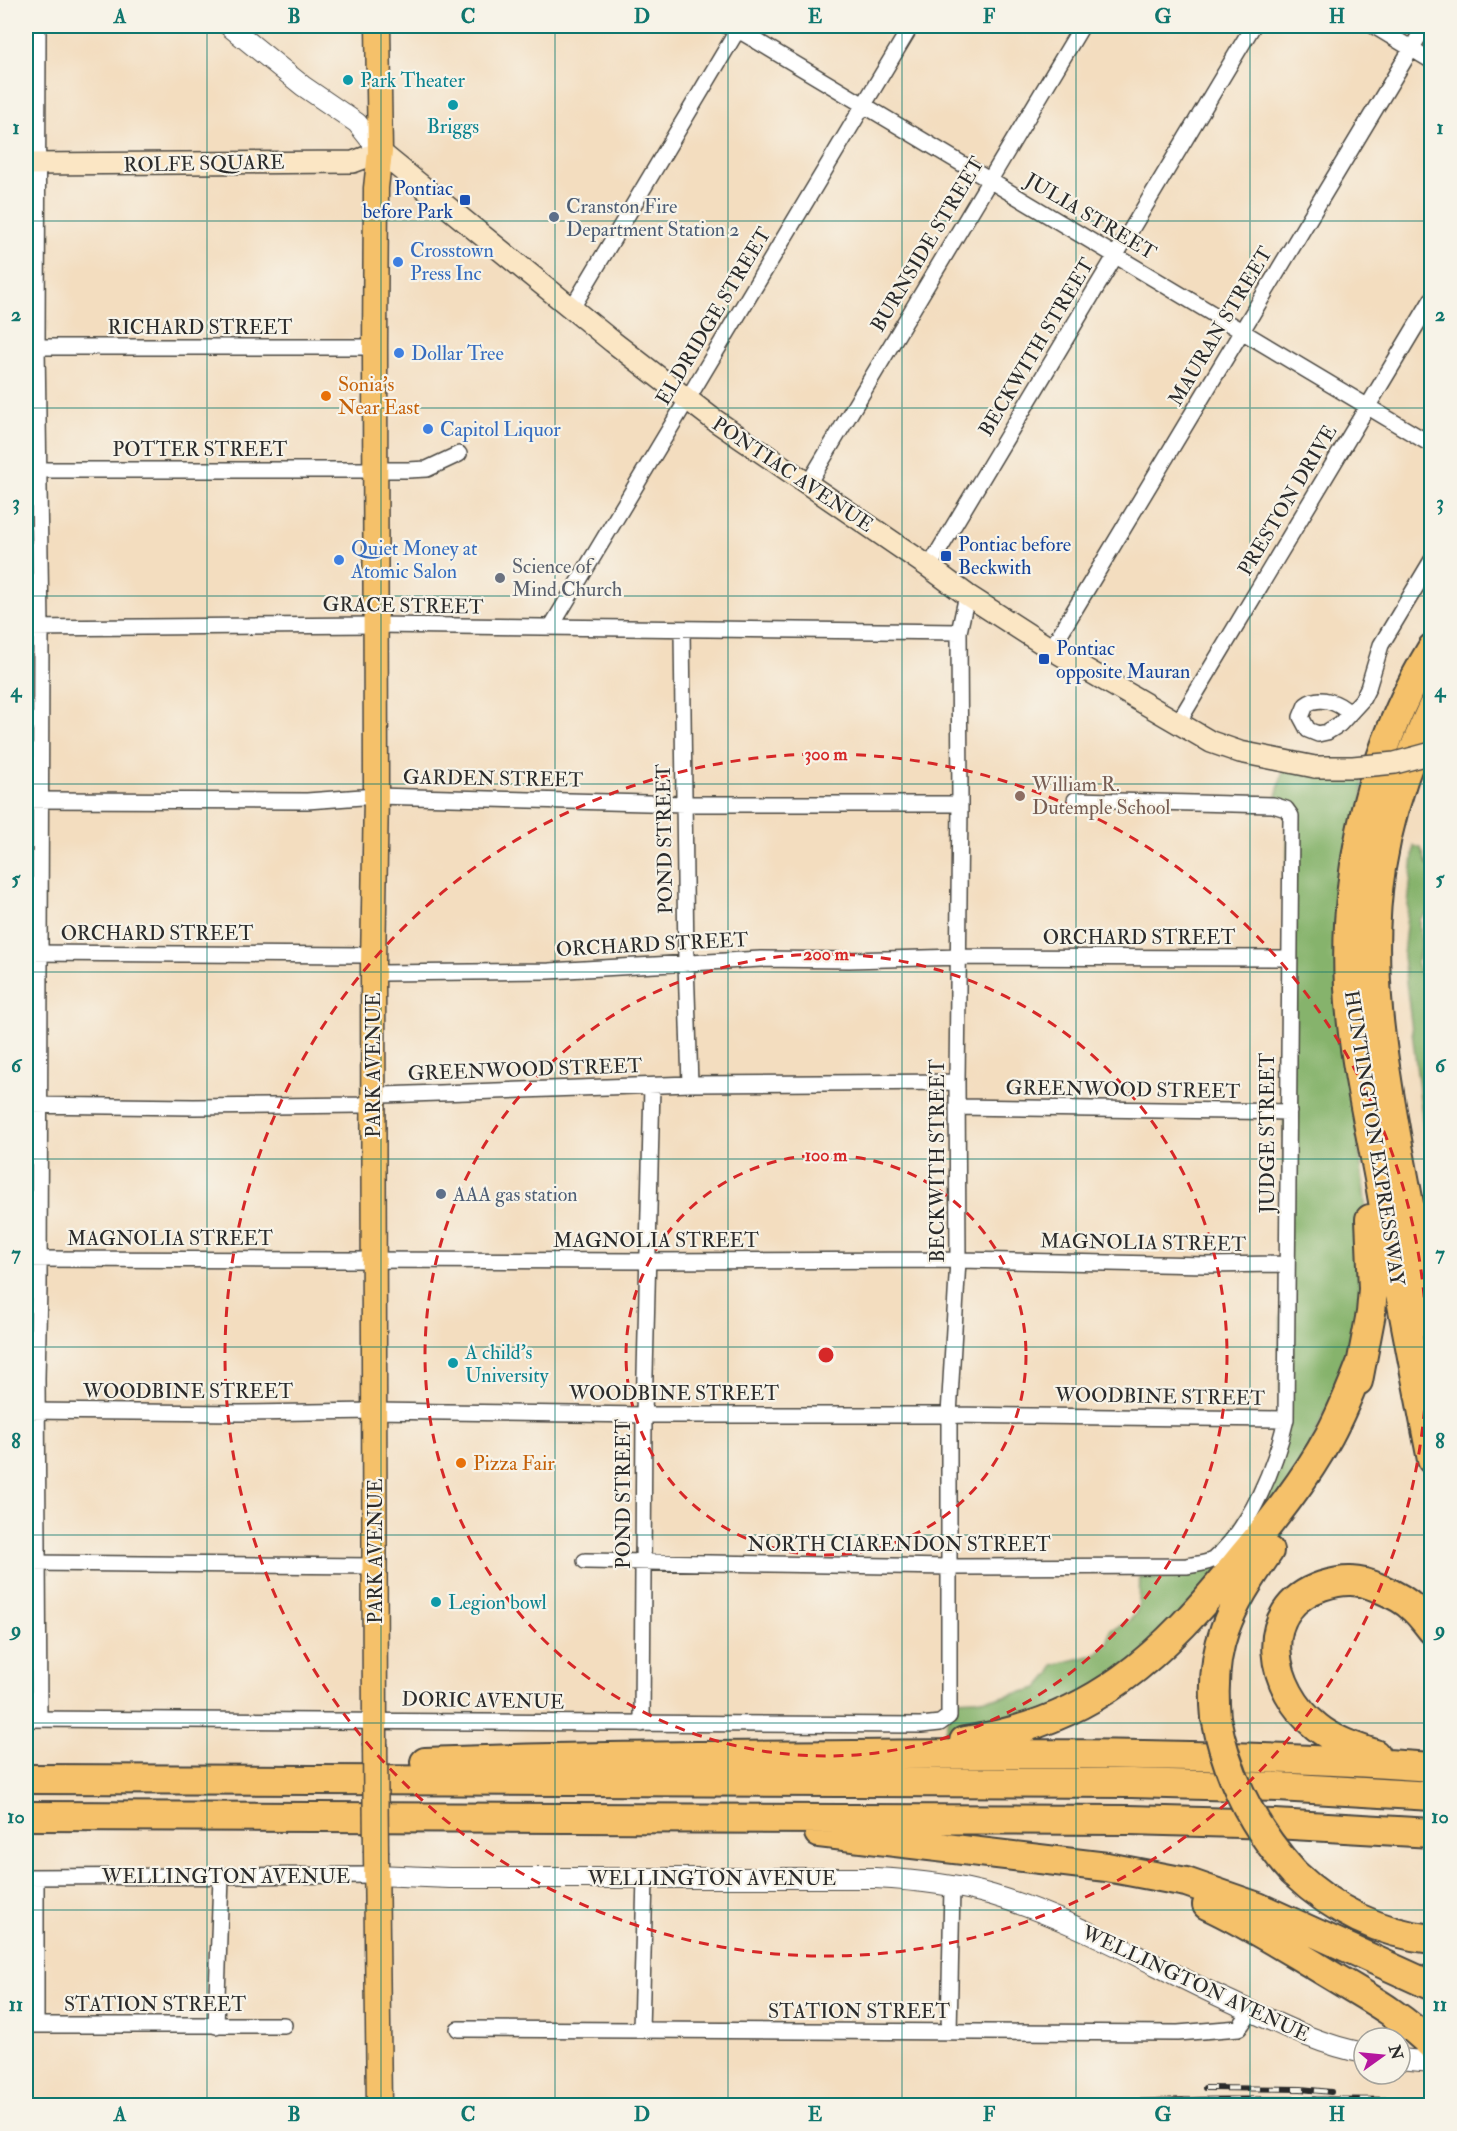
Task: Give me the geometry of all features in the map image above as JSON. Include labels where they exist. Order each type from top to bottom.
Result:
[{"type":"highway","name":"HUNTINGTON EXPRESSWAY","points":[[1431,648],[1402,704],[1368,803],[1355,867],[1349,916],[1348,965],[1351,1013],[1358,1062],[1431,1460]]},
{"type":"highway","name":"HUNTINGTON EXPRESSWAY","points":[[1431,708],[1412,752],[1385,844],[1378,892],[1375,941],[1377,1014],[1396,1134],[1431,1325]]},
{"type":"highway","points":[[1358,1062],[1373,1265],[1371,1313],[1362,1361],[1349,1413],[1330,1458],[1310,1492],[1248,1581],[1230,1614],[1221,1639],[1216,1665],[1214,1682],[1216,1718],[1228,1763],[1241,1796],[1265,1836],[1294,1872],[1324,1899],[1358,1919],[1395,1932],[1431,1939]]},
{"type":"highway","points":[[1396,1134],[1431,1274]]},
{"type":"highway","points":[[667,1756],[953,1743],[990,1737],[1029,1726],[1082,1704],[1126,1677],[1163,1646],[1189,1620],[1259,1537],[1320,1452],[1346,1400],[1362,1361]]},
{"type":"highway","points":[[1420,1766],[1347,1745],[1317,1728],[1297,1707],[1284,1683],[1278,1669],[1276,1641],[1285,1615],[1300,1599],[1317,1588],[1346,1580],[1358,1580],[1389,1592],[1414,1608],[1431,1630]]},
{"type":"highway","points":[[29,1779],[461,1760],[667,1756],[1096,1754],[1254,1757],[1420,1766]]},
{"type":"highway","points":[[29,1779],[1131,1783],[1278,1787],[1431,1796]]},
{"type":"highway","points":[[26,1816],[1178,1821],[1324,1826],[1431,1833]]},
{"type":"highway","points":[[717,1819],[852,1838],[1134,1871],[1212,1890],[1258,1907],[1431,1986]]},
{"type":"highway","points":[[1070,1864],[1158,1886],[1205,1904],[1251,1928],[1406,2022],[1431,2046]]},
{"type":"main road","name":"PARK AVENUE","points":[[378,26],[380,152],[376,189],[376,796],[373,1101],[379,2103]]},
{"type":"main road","name":"ROLFE SQUARE","points":[[32,164],[353,162],[380,152]]},
{"type":"main road","name":"PONTIAC AVENUE","points":[[380,152],[712,419],[967,595],[1051,649],[1211,742],[1240,752],[1315,767],[1353,767],[1395,763],[1431,753]]},
{"type":"street","points":[[32,1719],[33,800],[41,628],[32,470],[31,347],[32,164],[38,26]]},
{"type":"street","name":"PONTIAC AVENUE","points":[[229,26],[303,86],[357,123],[380,152]]},
{"type":"street","name":"ELDRIDGE STREET","points":[[551,627],[911,26]]},
{"type":"street","name":"BURNSIDE STREET","points":[[808,484],[1082,26]]},
{"type":"street","name":"BECKWITH STREET","points":[[929,567],[1253,26]]},
{"type":"street","points":[[1374,26],[1431,61]]},
{"type":"street","name":"MAURAN STREET","points":[[1051,649],[1425,26]]},
{"type":"street","points":[[572,308],[735,27]]},
{"type":"street","name":"JULIA STREET","points":[[735,27],[1431,445]]},
{"type":"street","name":"PRESTON DRIVE","points":[[1178,723],[1431,299]]},
{"type":"street","name":"RICHARD STREET","points":[[31,347],[375,347]]},
{"type":"street","name":"POTTER STREET","points":[[32,470],[427,469],[459,454]]},
{"type":"street","points":[[1348,713],[1362,700],[1381,645],[1431,560]]},
{"type":"street","name":"BECKWITH STREET","points":[[940,1723],[949,1716],[950,1415],[958,1260],[959,632],[967,595]]},
{"type":"street","name":"GRACE STREET","points":[[26,628],[376,625],[959,632]]},
{"type":"street","name":"POND STREET","points":[[682,630],[686,963],[690,1084]]},
{"type":"street","name":"GARDEN STREET","points":[[33,800],[307,801],[376,796],[685,804],[960,804]]},
{"type":"street","name":"JUDGE STREET","points":[[1075,800],[1273,805],[1286,809],[1291,816],[1286,1419],[1273,1467],[1259,1497],[1238,1531],[1212,1560]]},
{"type":"street","name":"ORCHARD STREET","points":[[33,953],[365,955],[381,973],[549,971],[761,959],[1289,958]]},
{"type":"street","name":"GREENWOOD STREET","points":[[33,1104],[194,1107],[361,1106],[383,1095],[690,1084],[957,1082]]},
{"type":"street","name":"POND STREET","points":[[642,1724],[644,1415],[652,1086]]},
{"type":"street","name":"GREENWOOD STREET","points":[[958,1107],[1289,1112]]},
{"type":"street","name":"MAGNOLIA STREET","points":[[32,1259],[958,1260],[1206,1265],[1287,1264]]},
{"type":"street","name":"WOODBINE STREET","points":[[32,1411],[240,1413],[374,1411],[1286,1419]]},
{"type":"street","name":"NORTH CIARENDON STREET","points":[[585,1561],[950,1567],[1187,1566],[1212,1560]]},
{"type":"street","points":[[32,1563],[375,1566]]},
{"type":"street","name":"DORIC AVENUE","points":[[32,1719],[375,1732],[642,1724],[921,1725],[940,1723]]},
{"type":"street","name":"WELLINGTON AVENUE","points":[[31,1877],[221,1877],[376,1864],[450,1878],[875,1878],[911,1880],[990,1895],[1057,1918],[1251,2011],[1310,2037],[1352,2049]]},
{"type":"street","points":[[31,1877],[31,2025]]},
{"type":"street","points":[[216,2026],[221,1877]]},
{"type":"street","points":[[642,2030],[645,1878]]},
{"type":"street","points":[[949,2032],[952,1887]]},
{"type":"street","name":"STATION STREET","points":[[458,2029],[1198,2031],[1239,2028],[1251,2011]]},
{"type":"street","name":"STATION STREET","points":[[31,2025],[284,2025]]},
{"type":"street","points":[[1412,2060],[1431,2062]]},
{"type":"green space","points":[[1284,767],[1363,768],[1359,1147],[1370,1246],[1369,1317],[1285,1501],[1108,1691],[940,1746],[954,1700],[997,1698],[1038,1688],[1051,1673],[1053,1665],[1097,1654],[1108,1644],[1110,1630],[1122,1625],[1135,1615],[1139,1601],[1140,1570],[1215,1559],[1279,1453],[1288,814],[1274,804]]},
{"type":"green space","points":[[1414,846],[1421,848],[1431,868],[1431,910],[1420,919],[1421,947],[1417,964],[1426,988],[1431,990],[1431,1172],[1427,1156],[1403,956]]},
{"type":"railway","points":[[1205,2088],[1301,2089],[1331,2092]]},
{"type":"railway","points":[[1052,2106],[1194,2100],[1432,2100]]},
{"type":"place","name":"Park Theater","points":[[348,80]]},
{"type":"place","name":"Briggs","points":[[453,105]]},
{"type":"place","name":"Pontiac before Park","points":[[465,200]]},
{"type":"place","name":"Cranston Fire Department Station 2","points":[[554,217]]},
{"type":"place","name":"Crosstown Press Inc","points":[[398,262]]},
{"type":"place","name":"Dollar Tree","points":[[399,353]]},
{"type":"place","name":"Sonia's Near East","points":[[326,396]]},
{"type":"place","name":"Capitol Liquor","points":[[428,429]]},
{"type":"place","name":"Pontiac before Beckwith","points":[[946,556]]},
{"type":"place","name":"Quiet Money at Atomic Salon","points":[[339,560]]},
{"type":"place","name":"Science of Mind Church","points":[[500,578]]},
{"type":"place","name":"Pontiac opposite Mauran","points":[[1044,659]]},
{"type":"place","name":"William R. Dutemple School","points":[[1020,796]]},
{"type":"place","name":"AAA gas station","points":[[441,1194]]},
{"type":"place","name":"A child's University","points":[[453,1363]]},
{"type":"place","name":"Pizza Fair","points":[[461,1463]]},
{"type":"place","name":"Legion bowl","points":[[436,1602]]}]
